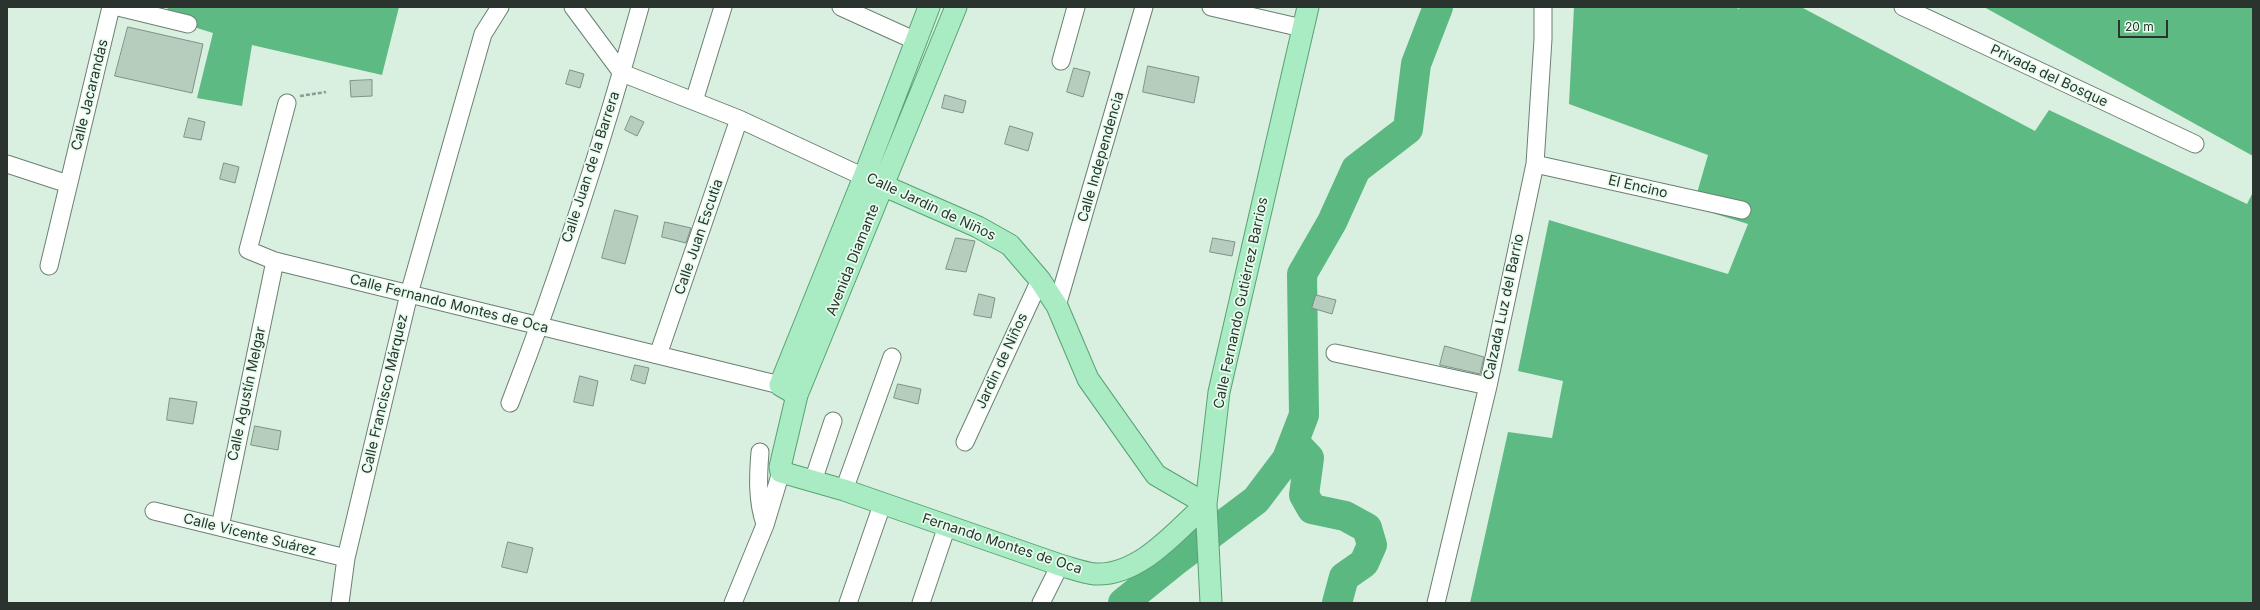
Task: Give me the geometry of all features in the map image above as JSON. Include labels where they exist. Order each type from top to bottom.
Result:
[{"type":"main road","name":"Avenida Diamante","points":[[781,472],[780,467],[788,390],[864,176],[929,7]]},
{"type":"main road","name":"Avenida Diamante","points":[[788,390],[884,184],[956,7]]},
{"type":"main road","name":"Calle Fernando Gutiérrez Barrios","points":[[1211,603],[1206,504],[1219,392],[1308,7]]},
{"type":"main road","name":"Calle Jardín de Niños","points":[[864,176],[978,227],[1010,245],[1040,280],[1057,306],[1088,379],[1156,475],[1206,504]]},
{"type":"main road","name":"Fernando Montes de Oca","points":[[781,472],[844,490],[882,505],[1060,565],[1095,574],[1112,572],[1135,563],[1150,554],[1206,504]]},
{"type":"street","name":"Calle Jacarandas","points":[[68,184],[111,7]]},
{"type":"street","points":[[118,7],[188,24]]},
{"type":"street","name":"Calle Francisco Márquez","points":[[340,603],[346,558],[409,294],[483,34],[500,7]]},
{"type":"street","points":[[573,7],[622,73]]},
{"type":"street","name":"Calle Juan de la Barrera","points":[[510,403],[540,326],[622,73],[640,7]]},
{"type":"street","points":[[694,101],[723,7]]},
{"type":"street","points":[[840,7],[916,41]]},
{"type":"street","points":[[1061,61],[1076,7]]},
{"type":"street","name":"Calle Independencia","points":[[1057,306],[1144,7]]},
{"type":"street","points":[[1211,7],[1302,28]]},
{"type":"street","name":"Calzada Luz del Barrio","points":[[1436,603],[1488,386],[1534,164],[1543,39],[1543,7]]},
{"type":"street","name":"Privada del Bosque","points":[[1903,7],[2195,144]]},
{"type":"street","name":"Calle Jardín de Niños","points":[[622,73],[739,119],[864,176]]},
{"type":"street","name":"Calle Fernando Montes de Oca","points":[[287,102],[248,250],[276,261],[658,355],[788,390]]},
{"type":"street","name":"Calle Juan Escutia","points":[[658,355],[739,119]]},
{"type":"street","points":[[7,164],[68,184],[48,266]]},
{"type":"street","name":"El Encino","points":[[1534,164],[1742,210]]},
{"type":"street","name":"Calle Agustín Melgar","points":[[220,527],[276,261]]},
{"type":"street","name":"Jardin de Niños","points":[[965,442],[1040,280]]},
{"type":"street","points":[[1335,353],[1488,386]]},
{"type":"street","points":[[844,490],[892,357]]},
{"type":"street","points":[[813,481],[833,421]]},
{"type":"street","points":[[760,452],[758,482],[760,509],[765,525]]},
{"type":"street","points":[[733,603],[765,525],[781,472]]},
{"type":"street","points":[[848,603],[882,505]]},
{"type":"street","name":"Calle Vicente Suárez","points":[[154,511],[346,558]]},
{"type":"street","points":[[921,603],[947,526]]},
{"type":"street","points":[[1041,603],[1060,565]]},
{"type":"path","points":[[287,102],[290,98],[326,92]]},
{"type":"green space","points":[[168,7],[399,7],[382,75],[252,45],[242,106],[197,98],[213,33],[165,18]]},
{"type":"green space","points":[[1574,7],[1735,7],[1739,9],[1740,7],[1801,7],[2035,131],[2049,110],[2247,204],[2253,192],[2253,603],[1470,603],[1508,432],[1552,438],[1563,381],[1518,371],[1549,220],[1728,274],[1748,224],[1693,207],[1708,155],[1569,104]]},
{"type":"green space","points":[[1984,7],[2253,7],[2253,156]]},
{"type":"building","points":[[128,27],[203,44],[192,93],[115,76]]},
{"type":"building","points":[[1148,66],[1199,77],[1194,103],[1143,92]]},
{"type":"building","points":[[1074,68],[1090,72],[1083,97],[1067,92]]},
{"type":"building","points":[[570,70],[584,74],[580,88],[566,84]]},
{"type":"building","points":[[372,80],[372,96],[351,97],[350,81]]},
{"type":"building","points":[[945,95],[966,101],[963,113],[942,108]]},
{"type":"building","points":[[631,116],[644,122],[637,136],[625,130]]},
{"type":"building","points":[[189,118],[205,122],[201,140],[184,137]]},
{"type":"building","points":[[1010,126],[1033,133],[1028,151],[1005,144]]},
{"type":"building","points":[[224,163],[239,167],[235,183],[220,179]]},
{"type":"building","points":[[615,210],[638,216],[625,264],[602,258]]},
{"type":"building","points":[[665,222],[691,228],[686,243],[662,237]]},
{"type":"building","points":[[956,238],[975,241],[966,272],[946,269]]},
{"type":"building","points":[[1213,238],[1235,242],[1232,256],[1210,252]]},
{"type":"building","points":[[979,294],[995,298],[991,318],[974,315]]},
{"type":"building","points":[[1316,295],[1336,300],[1332,314],[1312,308]]},
{"type":"building","points":[[1445,346],[1484,357],[1480,374],[1440,365]]},
{"type":"building","points":[[635,365],[649,368],[645,384],[631,380]]},
{"type":"building","points":[[580,376],[598,381],[593,406],[574,402]]},
{"type":"building","points":[[898,384],[921,389],[918,404],[894,398]]},
{"type":"building","points":[[170,398],[197,402],[193,424],[167,420]]},
{"type":"building","points":[[255,426],[281,431],[278,450],[251,445]]},
{"type":"building","points":[[508,542],[533,548],[527,573],[502,567]]},
{"type":"waterway","points":[[1123,603],[1175,561],[1256,500],[1287,459],[1304,415],[1302,274],[1332,222],[1356,169],[1408,129],[1416,64],[1438,7]]},
{"type":"waterway","points":[[1294,442],[1309,458],[1304,495],[1312,509],[1345,516],[1367,528],[1372,545],[1364,563],[1344,577],[1337,603]]}]
